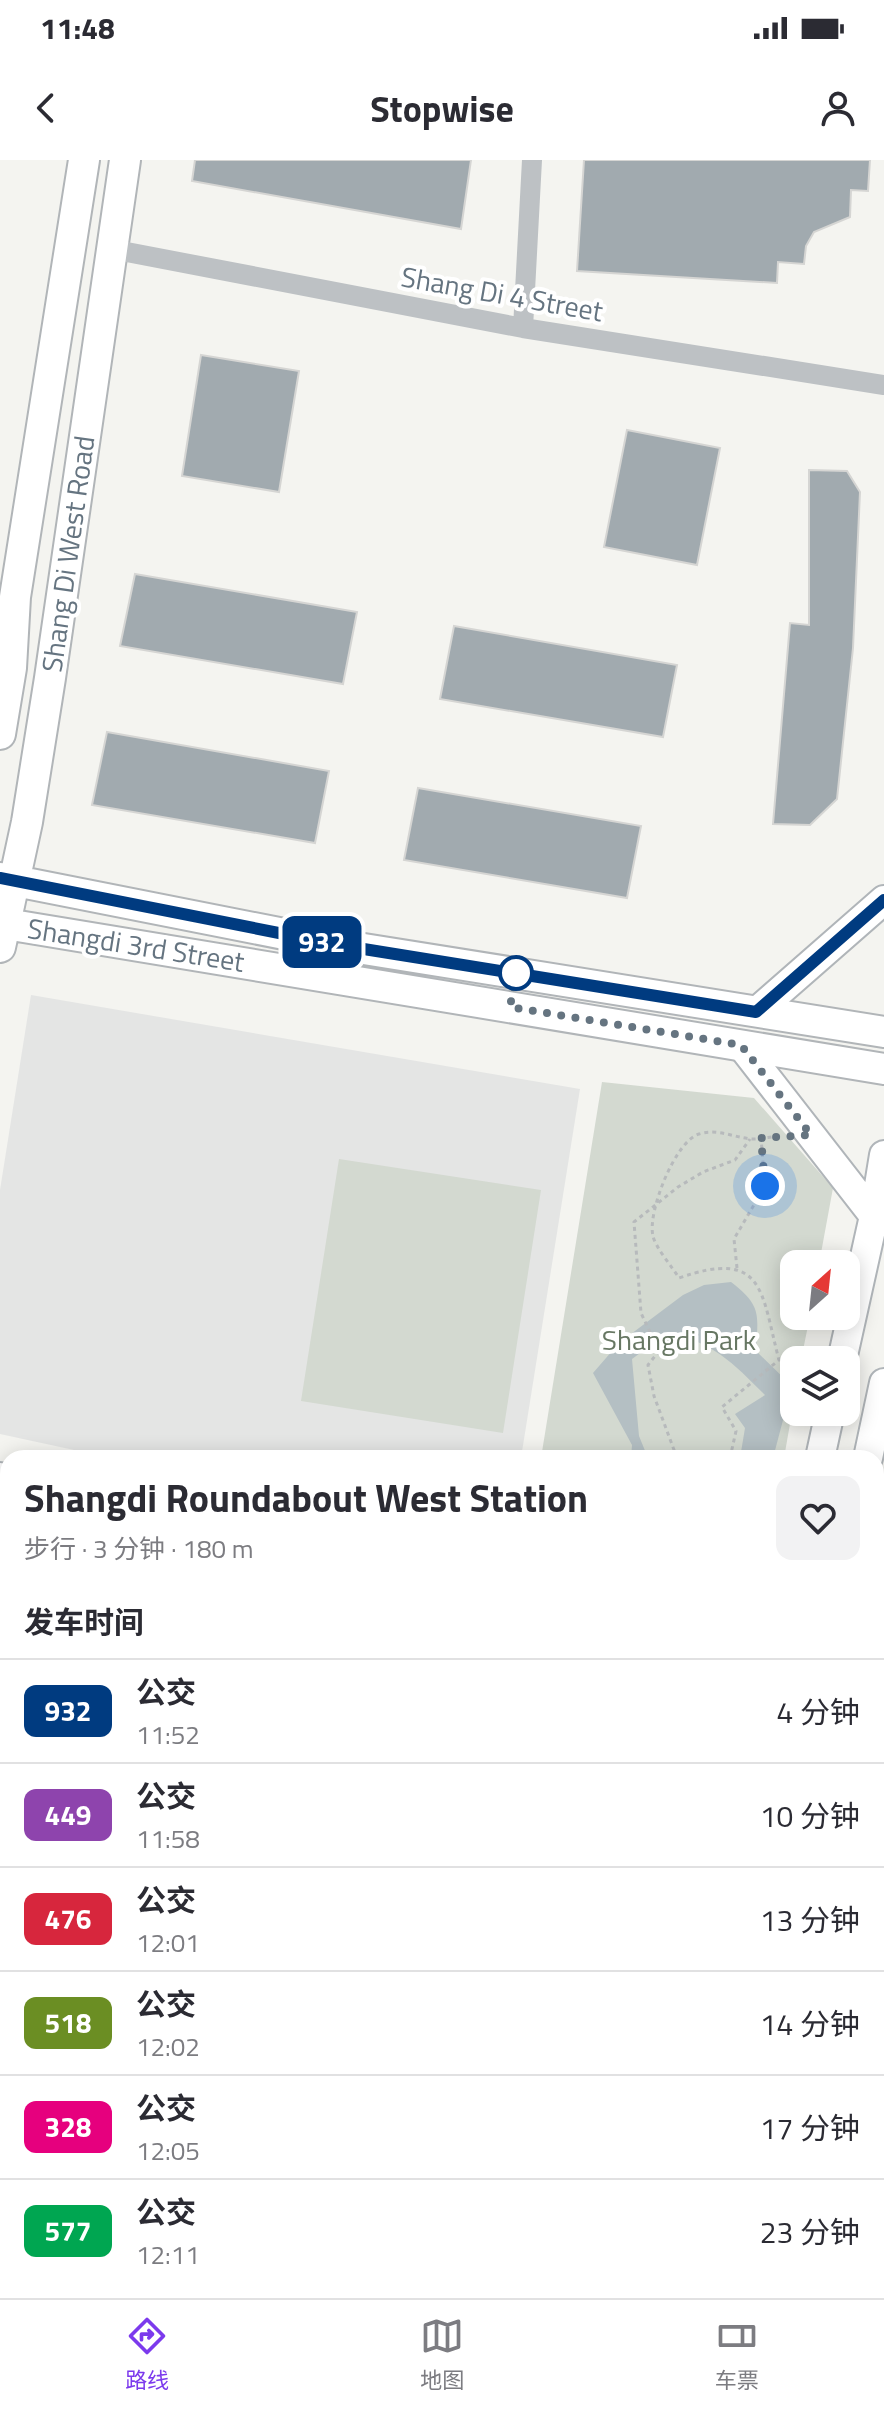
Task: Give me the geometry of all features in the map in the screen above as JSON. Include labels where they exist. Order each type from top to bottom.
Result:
[{"type":"main road","name":"Shang Di West Road","points":[[0,734],[11,668],[15,597],[84,160]]},
{"type":"main road","name":"Shang Di West Road","points":[[1,930],[7,879],[27,822],[125,160]]},
{"type":"main road","name":"Shangdi 3rd Street","points":[[7,879],[345,946],[884,1032]]},
{"type":"main road","points":[[756,1012],[884,900]]},
{"type":"main road","name":"Shangdi 3rd Street","points":[[1,930],[884,1069]]},
{"type":"main road","points":[[741,1045],[874,1216]]},
{"type":"main road","points":[[845,1346],[884,1155]]},
{"type":"main road","points":[[870,1450],[884,1383]]},
{"type":"main road","points":[[822,1450],[827,1426]]},
{"type":"street","points":[[523,328],[532,160]]},
{"type":"street","name":"Shang Di 4 Street","points":[[111,249],[523,328],[884,385]]},
{"type":"path","points":[[732,1450],[736,1431],[722,1407],[779,1360],[759,1284],[737,1268],[706,1269],[679,1278],[653,1237],[656,1204],[678,1153],[696,1134],[724,1131],[750,1139],[811,1135]]},
{"type":"path","points":[[737,1268],[734,1239],[765,1186],[761,1138]]},
{"type":"path","points":[[674,1450],[654,1396],[648,1365],[659,1351],[641,1313],[634,1222],[703,1172],[735,1160],[750,1139]]},
{"type":"shaded area","points":[[31,995],[580,1089],[522,1450],[74,1450],[0,1434],[0,1190]]},
{"type":"shaded area","points":[[731,1282],[753,1305],[757,1319],[756,1351],[780,1374],[781,1426],[775,1450],[741,1450],[745,1428],[735,1414],[765,1395],[721,1355],[696,1341],[666,1334],[632,1359],[639,1436],[645,1450],[632,1450],[632,1445],[593,1373],[619,1343],[683,1295],[704,1285]]},
{"type":"green space","name":"Shangdi Park","points":[[602,1082],[754,1098],[833,1188],[822,1250],[780,1250],[780,1330],[807,1330],[804,1346],[780,1346],[780,1426],[790,1426],[785,1450],[542,1450]]},
{"type":"green space","points":[[339,1159],[541,1190],[503,1433],[301,1401]]},
{"type":"building","points":[[195,160],[471,160],[461,229],[192,181]]},
{"type":"building","points":[[584,160],[870,160],[868,191],[851,190],[850,217],[814,232],[806,246],[804,264],[778,262],[777,283],[577,271]]},
{"type":"building","points":[[201,355],[299,371],[279,492],[182,476]]},
{"type":"building","points":[[627,430],[720,448],[697,565],[604,547]]},
{"type":"building","points":[[809,470],[847,471],[860,492],[853,648],[837,799],[810,825],[773,824],[790,623],[809,625]]},
{"type":"building","points":[[135,574],[357,612],[343,684],[120,646]]},
{"type":"building","points":[[454,626],[677,665],[663,737],[440,699]]},
{"type":"building","points":[[107,732],[329,771],[315,843],[92,805]]},
{"type":"building","points":[[418,788],[641,826],[627,898],[404,860]]},
{"type":"bus line","name":"932","points":[[0,878],[345,946],[756,1012],[884,900]]},
{"type":"route","points":[[516,973],[510,1007],[741,1045],[811,1135],[761,1138],[765,1186]]}]
